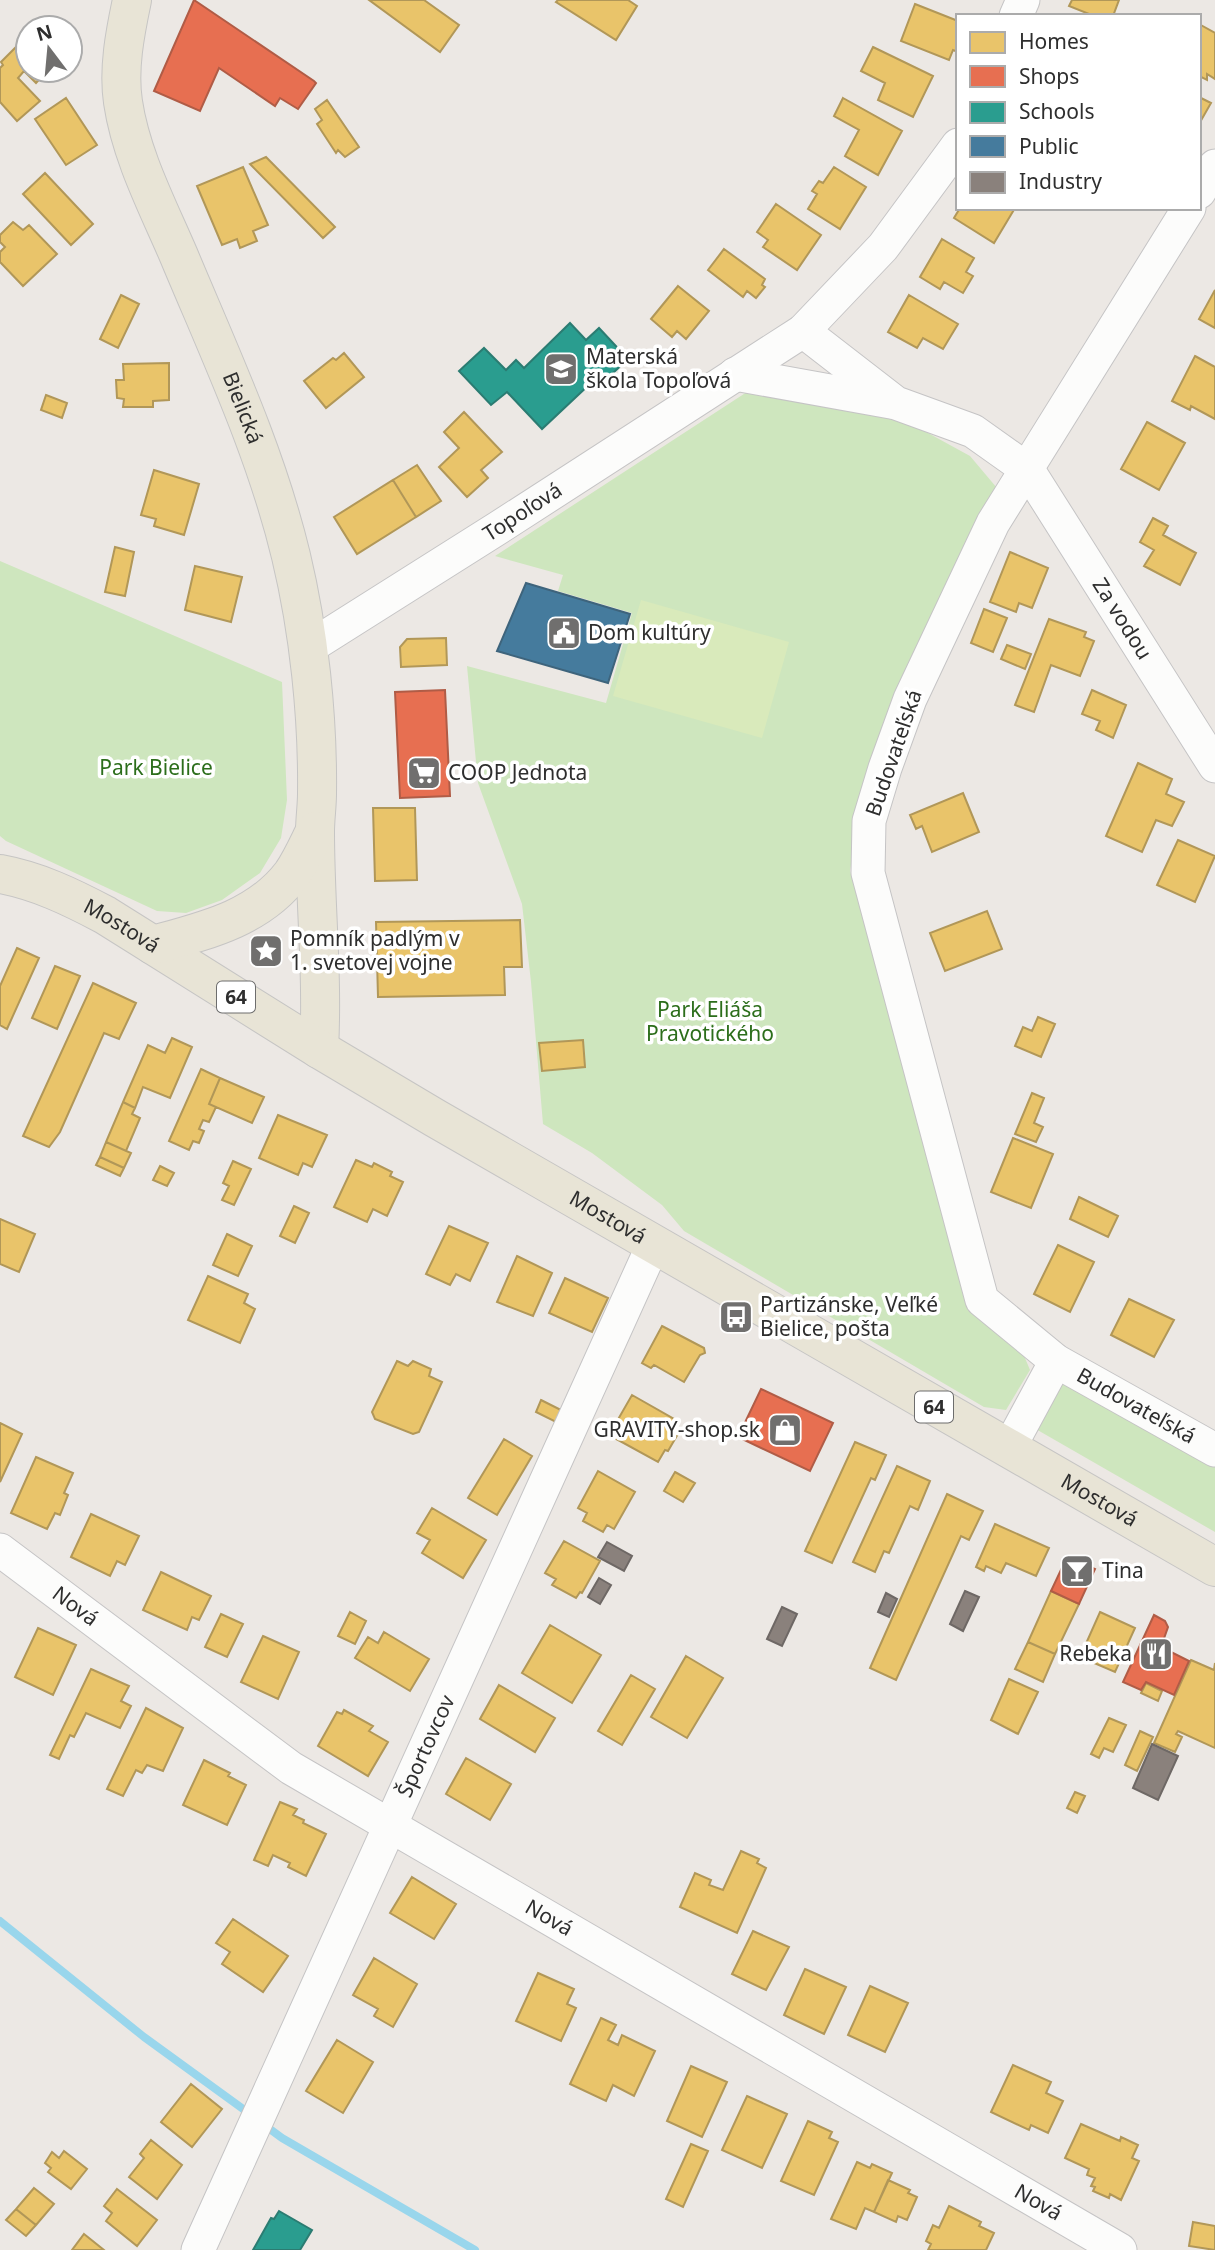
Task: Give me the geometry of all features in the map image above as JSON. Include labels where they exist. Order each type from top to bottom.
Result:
[{"type":"main road","name":"Bielická","points":[[132,0],[122,63],[123,102],[133,141],[262,460],[291,557],[308,648],[317,793],[315,831],[322,991],[319,1049]]},
{"type":"main road","name":"Bielická","points":[[153,945],[223,925],[257,906],[293,873],[315,831]]},
{"type":"main road","name":"Mostová","points":[[0,874],[42,885],[73,898],[319,1049],[1008,1450],[1215,1567]]},
{"type":"street","name":"Topoľová","points":[[308,648],[803,331],[883,247],[956,148]]},
{"type":"street","points":[[1201,189],[1215,166]]},
{"type":"street","name":"Budovateľská","points":[[1188,210],[993,523],[910,699],[870,821],[867,873],[982,1300],[1056,1361],[1215,1450]]},
{"type":"street","points":[[803,331],[896,403]]},
{"type":"street","points":[[735,374],[896,403],[973,430],[1028,470]]},
{"type":"street","name":"Za vodou","points":[[1028,470],[1215,766]]},
{"type":"street","name":"Športovcov","points":[[198,2250],[654,1243]]},
{"type":"street","name":"Budovateľská","points":[[1008,1450],[1056,1361]]},
{"type":"street","name":"Nová","points":[[0,1550],[291,1769],[1120,2250]]},
{"type":"green space","name":"Park Eliáša Pravotického","points":[[750,390],[897,416],[970,456],[997,488],[864,790],[850,871],[969,1305],[1015,1334],[1030,1370],[1006,1410],[984,1407],[684,1231],[662,1205],[592,1153],[543,1124],[522,904],[478,783],[467,666],[606,703],[632,613],[558,591],[563,575],[495,556]]},
{"type":"green space","name":"Park Bielice","points":[[0,561],[282,682],[287,800],[281,838],[260,873],[222,900],[186,913],[157,911],[0,836]]},
{"type":"green space","points":[[641,600],[789,642],[762,738],[613,696]]},
{"type":"green space","points":[[1060,1375],[1215,1462],[1215,1532],[1034,1428]]},
{"type":"building: Homes","points":[[369,0],[424,0],[459,25],[440,52]]},
{"type":"building: Homes","points":[[628,0],[637,6],[616,40],[556,2]]},
{"type":"building: Homes","points":[[1072,0],[1119,0],[1114,14],[1089,14],[1069,6]]},
{"type":"building: Homes","points":[[915,4],[956,20],[956,51],[953,50],[949,60],[901,41]]},
{"type":"building: Homes","points":[[1201,25],[1215,33],[1215,79],[1207,74],[1207,80],[1201,77]]},
{"type":"building: Homes","points":[[873,47],[933,76],[913,117],[878,100],[885,83],[861,71]]},
{"type":"building: Homes","points":[[14,49],[14,84],[24,84],[40,101],[17,121],[0,102],[1,62]]},
{"type":"building: Homes","points":[[66,98],[97,145],[66,165],[35,119]]},
{"type":"building: Homes","points":[[843,98],[902,131],[878,175],[845,156],[859,130],[834,116]]},
{"type":"building: Homes","points":[[1201,98],[1211,103],[1201,120]]},
{"type":"building: Homes","points":[[327,100],[359,147],[345,157],[338,150],[336,153],[317,124],[322,120],[315,109]]},
{"type":"building: Homes","points":[[266,157],[335,227],[323,238],[250,164]]},
{"type":"building: Homes","points":[[243,167],[268,225],[253,231],[257,241],[240,248],[237,239],[222,245],[197,186]]},
{"type":"building: Homes","points":[[834,167],[866,187],[840,229],[808,209],[817,194],[812,191],[819,181],[823,183]]},
{"type":"building: Homes","points":[[45,173],[93,224],[71,245],[23,194]]},
{"type":"building: Homes","points":[[776,204],[821,235],[797,270],[763,247],[768,240],[757,232]]},
{"type":"building: Homes","points":[[959,210],[1014,210],[994,243],[954,218]]},
{"type":"building: Homes","points":[[13,222],[23,230],[29,225],[57,254],[23,286],[0,262],[0,252],[5,247],[0,242],[0,235]]},
{"type":"building: Homes","points":[[942,239],[974,258],[966,272],[973,276],[963,293],[944,282],[940,289],[920,277]]},
{"type":"building: Homes","points":[[724,249],[765,279],[762,285],[765,287],[756,298],[747,291],[743,297],[708,270]]},
{"type":"building: Homes","points":[[678,286],[709,311],[686,339],[677,331],[672,337],[651,319]]},
{"type":"building: Homes","points":[[1215,290],[1215,328],[1199,319]]},
{"type":"building: Homes","points":[[121,295],[139,304],[118,348],[100,339]]},
{"type":"building: Homes","points":[[909,295],[958,324],[943,349],[923,338],[917,348],[888,332]]},
{"type":"building: Homes","points":[[344,353],[364,377],[326,408],[304,381],[333,358],[336,360]]},
{"type":"building: Homes","points":[[1195,356],[1215,367],[1215,419],[1191,406],[1190,410],[1172,401]]},
{"type":"building: Homes","points":[[169,363],[169,400],[153,401],[153,407],[123,407],[124,399],[117,398],[116,380],[124,380],[123,364]]},
{"type":"building: Homes","points":[[46,395],[67,403],[62,418],[41,410]]},
{"type":"building: Homes","points":[[464,412],[502,452],[481,470],[488,478],[467,497],[439,467],[459,448],[444,432]]},
{"type":"building: Homes","points":[[1147,422],[1185,443],[1159,490],[1121,469]]},
{"type":"building: Homes","points":[[417,465],[441,501],[416,517],[393,480]]},
{"type":"building: Homes","points":[[154,470],[199,484],[184,535],[154,526],[156,519],[141,515]]},
{"type":"building: Homes","points":[[393,480],[416,517],[357,554],[334,517]]},
{"type":"building: Homes","points":[[1153,518],[1168,526],[1163,535],[1196,553],[1180,585],[1144,566],[1154,550],[1140,542]]},
{"type":"building: Homes","points":[[115,547],[134,552],[125,596],[105,592]]},
{"type":"building: Homes","points":[[1010,552],[1048,568],[1032,608],[1019,603],[1016,612],[990,602]]},
{"type":"building: Homes","points":[[195,566],[242,577],[231,622],[185,610]]},
{"type":"building: Homes","points":[[984,609],[1007,618],[993,652],[971,643]]},
{"type":"building: Homes","points":[[1049,619],[1086,632],[1084,637],[1094,641],[1080,676],[1051,665],[1034,712],[1015,705]]},
{"type":"building: Homes","points":[[446,638],[447,665],[401,667],[400,647],[407,639]]},
{"type":"building: Homes","points":[[1007,645],[1031,654],[1025,669],[1001,659]]},
{"type":"building: Homes","points":[[1092,690],[1126,705],[1113,738],[1096,730],[1100,721],[1082,714]]},
{"type":"building: Homes","points":[[1138,763],[1172,779],[1166,794],[1184,802],[1172,826],[1156,820],[1142,852],[1106,836]]},
{"type":"building: Homes","points":[[963,793],[979,832],[932,852],[922,826],[916,829],[910,815]]},
{"type":"building: Homes","points":[[373,808],[415,808],[417,880],[375,881]]},
{"type":"building: Homes","points":[[1178,840],[1215,856],[1195,902],[1157,885]]},
{"type":"building: Homes","points":[[987,911],[1002,949],[945,971],[930,933]]},
{"type":"building: Homes","points":[[520,920],[522,967],[504,967],[505,995],[378,997],[376,922]]},
{"type":"building: Homes","points":[[17,948],[39,958],[7,1029],[0,1025],[0,986]]},
{"type":"building: Homes","points":[[55,966],[80,976],[57,1029],[32,1018]]},
{"type":"building: Homes","points":[[93,983],[136,1003],[119,1039],[104,1033],[60,1132],[49,1147],[23,1136]]},
{"type":"building: Homes","points":[[1038,1017],[1055,1024],[1041,1057],[1015,1046],[1023,1027],[1032,1031]]},
{"type":"building: Homes","points":[[172,1038],[192,1047],[170,1098],[143,1087],[135,1108],[123,1102],[148,1045],[165,1053]]},
{"type":"building: Homes","points":[[583,1040],[585,1067],[542,1071],[539,1043]]},
{"type":"building: Homes","points":[[201,1069],[220,1078],[209,1104],[216,1107],[209,1122],[203,1120],[199,1129],[204,1131],[199,1143],[193,1141],[189,1150],[169,1141]]},
{"type":"building: Homes","points":[[220,1078],[264,1097],[252,1123],[209,1104]]},
{"type":"building: Homes","points":[[1032,1093],[1044,1098],[1034,1123],[1043,1127],[1036,1142],[1015,1134]]},
{"type":"building: Homes","points":[[123,1102],[135,1108],[132,1114],[140,1118],[126,1151],[106,1142]]},
{"type":"building: Homes","points":[[278,1115],[327,1135],[312,1167],[303,1163],[298,1175],[259,1158]]},
{"type":"building: Homes","points":[[1013,1138],[1053,1154],[1031,1208],[991,1192]]},
{"type":"building: Homes","points":[[106,1142],[131,1153],[124,1168],[100,1157]]},
{"type":"building: Homes","points":[[100,1157],[124,1168],[120,1176],[96,1165]]},
{"type":"building: Homes","points":[[356,1160],[372,1167],[374,1163],[392,1172],[390,1176],[403,1182],[387,1216],[373,1209],[367,1222],[334,1207]]},
{"type":"building: Homes","points":[[233,1161],[251,1169],[234,1205],[222,1200],[229,1186],[223,1183]]},
{"type":"building: Homes","points":[[160,1166],[174,1173],[167,1186],[153,1180]]},
{"type":"building: Homes","points":[[1079,1197],[1118,1216],[1108,1237],[1070,1219]]},
{"type":"building: Homes","points":[[294,1206],[309,1213],[295,1243],[280,1236]]},
{"type":"building: Homes","points":[[0,1219],[35,1234],[19,1272],[0,1264]]},
{"type":"building: Homes","points":[[449,1226],[488,1243],[470,1281],[456,1274],[450,1285],[426,1274]]},
{"type":"building: Homes","points":[[227,1234],[252,1246],[238,1276],[213,1265]]},
{"type":"building: Homes","points":[[1058,1245],[1094,1262],[1070,1312],[1034,1294]]},
{"type":"building: Homes","points":[[517,1256],[552,1273],[533,1316],[497,1302]]},
{"type":"building: Homes","points":[[208,1276],[248,1294],[244,1303],[255,1309],[240,1343],[188,1320]]},
{"type":"building: Homes","points":[[565,1278],[608,1298],[592,1332],[549,1313]]},
{"type":"building: Homes","points":[[1129,1299],[1174,1320],[1154,1357],[1111,1335]]},
{"type":"building: Homes","points":[[662,1326],[704,1348],[705,1353],[700,1355],[684,1382],[654,1365],[651,1368],[642,1363]]},
{"type":"building: Homes","points":[[397,1361],[408,1366],[413,1361],[431,1369],[429,1376],[442,1382],[419,1432],[413,1434],[375,1419],[372,1412]]},
{"type":"building: Homes","points":[[632,1395],[674,1419],[669,1429],[678,1434],[658,1462],[609,1435]]},
{"type":"building: Homes","points":[[541,1400],[561,1410],[556,1422],[536,1412]]},
{"type":"building: Homes","points":[[0,1423],[22,1434],[0,1482]]},
{"type":"building: Homes","points":[[504,1439],[532,1456],[497,1515],[468,1498]]},
{"type":"building: Homes","points":[[855,1442],[886,1455],[875,1480],[871,1478],[832,1563],[805,1551]]},
{"type":"building: Homes","points":[[36,1457],[73,1473],[64,1493],[68,1495],[60,1515],[55,1513],[47,1529],[11,1513]]},
{"type":"building: Homes","points":[[897,1466],[930,1481],[918,1510],[910,1506],[889,1553],[884,1551],[875,1572],[853,1562]]},
{"type":"building: Homes","points":[[598,1471],[635,1492],[614,1529],[607,1525],[603,1532],[583,1521],[587,1513],[578,1508]]},
{"type":"building: Homes","points":[[675,1472],[695,1483],[683,1502],[664,1491]]},
{"type":"building: Homes","points":[[947,1494],[983,1511],[969,1540],[961,1536],[896,1680],[870,1668]]},
{"type":"building: Homes","points":[[432,1508],[486,1540],[463,1578],[422,1553],[430,1540],[417,1533]]},
{"type":"building: Homes","points":[[91,1514],[139,1536],[125,1565],[117,1561],[110,1576],[71,1557]]},
{"type":"building: Homes","points":[[995,1524],[1049,1548],[1036,1576],[1006,1563],[1001,1573],[986,1566],[984,1571],[976,1567]]},
{"type":"building: Homes","points":[[564,1541],[600,1561],[582,1593],[576,1598],[552,1585],[556,1579],[545,1573]]},
{"type":"building: Homes","points":[[161,1572],[211,1596],[199,1620],[192,1617],[187,1630],[143,1610]]},
{"type":"building: Homes","points":[[1051,1591],[1079,1604],[1055,1654],[1028,1642]]},
{"type":"building: Homes","points":[[350,1612],[366,1621],[355,1644],[338,1636]]},
{"type":"building: Homes","points":[[1100,1612],[1135,1628],[1115,1672],[1080,1657]]},
{"type":"building: Homes","points":[[221,1614],[243,1624],[227,1657],[205,1647]]},
{"type":"building: Homes","points":[[550,1625],[601,1655],[572,1703],[522,1673]]},
{"type":"building: Homes","points":[[38,1628],[76,1645],[53,1695],[15,1677]]},
{"type":"building: Homes","points":[[384,1632],[429,1659],[410,1691],[355,1658],[368,1637],[378,1643]]},
{"type":"building: Homes","points":[[263,1636],[299,1652],[278,1699],[241,1682]]},
{"type":"building: Homes","points":[[1028,1642],[1055,1654],[1043,1682],[1015,1669]]},
{"type":"building: Homes","points":[[686,1656],[723,1678],[687,1738],[651,1717]]},
{"type":"building: Homes","points":[[1191,1660],[1214,1670],[1215,1663],[1215,1748],[1178,1731],[1176,1734],[1182,1737],[1175,1752],[1154,1743]]},
{"type":"building: Homes","points":[[91,1669],[129,1686],[121,1701],[131,1706],[120,1728],[86,1713],[74,1737],[70,1735],[59,1759],[50,1755]]},
{"type":"building: Homes","points":[[631,1675],[655,1689],[622,1745],[598,1731]]},
{"type":"building: Homes","points":[[1009,1679],[1038,1692],[1018,1734],[991,1720]]},
{"type":"building: Homes","points":[[1146,1683],[1162,1691],[1158,1701],[1141,1693]]},
{"type":"building: Homes","points":[[499,1685],[555,1718],[535,1752],[480,1719]]},
{"type":"building: Homes","points":[[146,1708],[183,1728],[163,1771],[147,1765],[142,1773],[136,1770],[123,1796],[107,1789]]},
{"type":"building: Homes","points":[[344,1710],[373,1726],[369,1731],[388,1742],[368,1776],[318,1746],[337,1712],[342,1714]]},
{"type":"building: Homes","points":[[1109,1718],[1126,1725],[1113,1752],[1104,1748],[1099,1758],[1091,1754]]},
{"type":"building: Homes","points":[[1140,1731],[1153,1737],[1137,1771],[1125,1765]]},
{"type":"building: Homes","points":[[466,1758],[511,1784],[490,1820],[446,1794]]},
{"type":"building: Homes","points":[[204,1760],[230,1773],[228,1776],[246,1785],[227,1825],[183,1805]]},
{"type":"building: Homes","points":[[1075,1792],[1085,1796],[1077,1813],[1067,1808]]},
{"type":"building: Homes","points":[[280,1802],[297,1809],[293,1815],[304,1820],[303,1823],[326,1834],[306,1876],[288,1867],[290,1863],[273,1855],[268,1866],[254,1860]]},
{"type":"building: Homes","points":[[741,1851],[759,1859],[757,1863],[766,1868],[737,1933],[680,1907],[695,1873],[711,1880],[709,1885],[723,1890]]},
{"type":"building: Homes","points":[[412,1877],[456,1904],[434,1939],[390,1913]]},
{"type":"building: Homes","points":[[233,1919],[288,1956],[263,1992],[222,1964],[230,1952],[216,1943]]},
{"type":"building: Homes","points":[[753,1931],[789,1947],[766,1990],[732,1974]]},
{"type":"building: Homes","points":[[374,1958],[417,1984],[393,2027],[374,2016],[378,2009],[353,1995]]},
{"type":"building: Homes","points":[[805,1969],[846,1987],[824,2034],[784,2015]]},
{"type":"building: Homes","points":[[538,1973],[574,1989],[567,2004],[576,2008],[561,2041],[516,2021]]},
{"type":"building: Homes","points":[[870,1986],[908,2003],[885,2052],[848,2035]]},
{"type":"building: Homes","points":[[601,2018],[616,2025],[608,2040],[618,2045],[622,2035],[655,2051],[634,2096],[613,2085],[606,2101],[570,2084]]},
{"type":"building: Homes","points":[[337,2040],[373,2062],[343,2113],[306,2091]]},
{"type":"building: Homes","points":[[1013,2065],[1051,2082],[1046,2093],[1063,2101],[1048,2133],[1031,2125],[1029,2130],[991,2112]]},
{"type":"building: Homes","points":[[691,2066],[727,2082],[702,2137],[667,2121]]},
{"type":"building: Homes","points":[[191,2084],[222,2109],[192,2147],[161,2122]]},
{"type":"building: Homes","points":[[747,2096],[787,2114],[762,2168],[722,2150]]},
{"type":"building: Homes","points":[[808,2121],[832,2132],[829,2138],[838,2142],[814,2195],[781,2181]]},
{"type":"building: Homes","points":[[1081,2124],[1120,2141],[1121,2137],[1138,2145],[1132,2158],[1139,2161],[1121,2200],[1110,2194],[1109,2198],[1093,2191],[1095,2187],[1091,2186],[1095,2178],[1087,2175],[1089,2169],[1065,2158]]},
{"type":"building: Homes","points":[[151,2140],[182,2165],[157,2199],[129,2177],[144,2158],[140,2154]]},
{"type":"building: Homes","points":[[691,2144],[708,2151],[683,2207],[666,2199]]},
{"type":"building: Homes","points":[[64,2151],[87,2169],[71,2189],[48,2172],[51,2168],[45,2163],[52,2152],[59,2158]]},
{"type":"building: Homes","points":[[857,2162],[870,2168],[872,2164],[892,2173],[874,2212],[865,2208],[856,2229],[831,2219]]},
{"type":"building: Homes","points":[[888,2180],[910,2190],[908,2193],[917,2197],[907,2220],[898,2216],[896,2222],[874,2212]]},
{"type":"building: Homes","points":[[34,2188],[54,2204],[36,2225],[16,2209]]},
{"type":"building: Homes","points":[[117,2189],[157,2220],[137,2246],[106,2221],[112,2213],[104,2206]]},
{"type":"building: Homes","points":[[949,2206],[981,2222],[979,2226],[994,2233],[986,2250],[928,2250],[931,2244],[926,2241],[933,2225],[939,2228]]},
{"type":"building: Homes","points":[[16,2209],[36,2225],[26,2236],[6,2220]]},
{"type":"building: Homes","points":[[1193,2222],[1215,2226],[1215,2250],[1189,2246]]},
{"type":"building: Homes","points":[[84,2234],[104,2250],[72,2250]]},
{"type":"building: Shops","points":[[194,0],[316,83],[298,109],[280,98],[275,106],[219,68],[200,111],[154,91]]},
{"type":"building: Shops","points":[[445,690],[450,796],[400,798],[395,692]]},
{"type":"building: Shops","name":"GRAVITY-shop.sk","points":[[761,1389],[833,1423],[810,1471],[738,1437]]},
{"type":"building: Shops","points":[[1067,1557],[1095,1569],[1079,1604],[1051,1591]]},
{"type":"building: Shops","name":"Rebeka","points":[[1154,1615],[1165,1621],[1168,1627],[1161,1647],[1189,1661],[1174,1695],[1146,1682],[1141,1690],[1123,1682]]},
{"type":"building: Schools","points":[[570,323],[586,340],[599,328],[628,359],[597,388],[592,382],[542,429],[507,392],[491,405],[459,371],[484,348],[506,370],[516,360],[524,368]]},
{"type":"building: Schools","points":[[279,2211],[312,2230],[300,2250],[253,2250],[271,2218],[274,2219]]},
{"type":"building: Public","name":"Dom kultúry","points":[[526,583],[630,614],[608,683],[497,651]]},
{"type":"building: Industry","points":[[607,1542],[632,1556],[624,1571],[598,1557]]},
{"type":"building: Industry","points":[[599,1578],[611,1585],[600,1604],[588,1597]]},
{"type":"building: Industry","points":[[965,1591],[979,1597],[963,1631],[950,1624]]},
{"type":"building: Industry","points":[[886,1593],[897,1599],[889,1617],[878,1612]]},
{"type":"building: Industry","points":[[782,1607],[797,1614],[782,1646],[767,1639]]},
{"type":"building: Industry","points":[[1152,1744],[1178,1756],[1158,1800],[1133,1788]]},
{"type":"waterway","points":[[0,1921],[144,2037],[250,2114]]},
{"type":"waterway","points":[[263,2124],[282,2138],[475,2250]]},
{"type":"place","name":"Materská škola Topoľová","points":[[561,369]]},
{"type":"place","name":"Dom kultúry","points":[[564,633]]},
{"type":"place","name":"COOP Jednota","points":[[424,773]]},
{"type":"place","name":"Pomník padlým v 1. svetovej vojne","points":[[266,951]]},
{"type":"place","name":"Partizánske, Veľké Bielice, pošta","points":[[736,1317]]},
{"type":"place","name":"GRAVITY-shop.sk","points":[[785,1430]]},
{"type":"place","name":"Tina","points":[[1077,1571]]},
{"type":"place","name":"Rebeka","points":[[1156,1654]]}]
